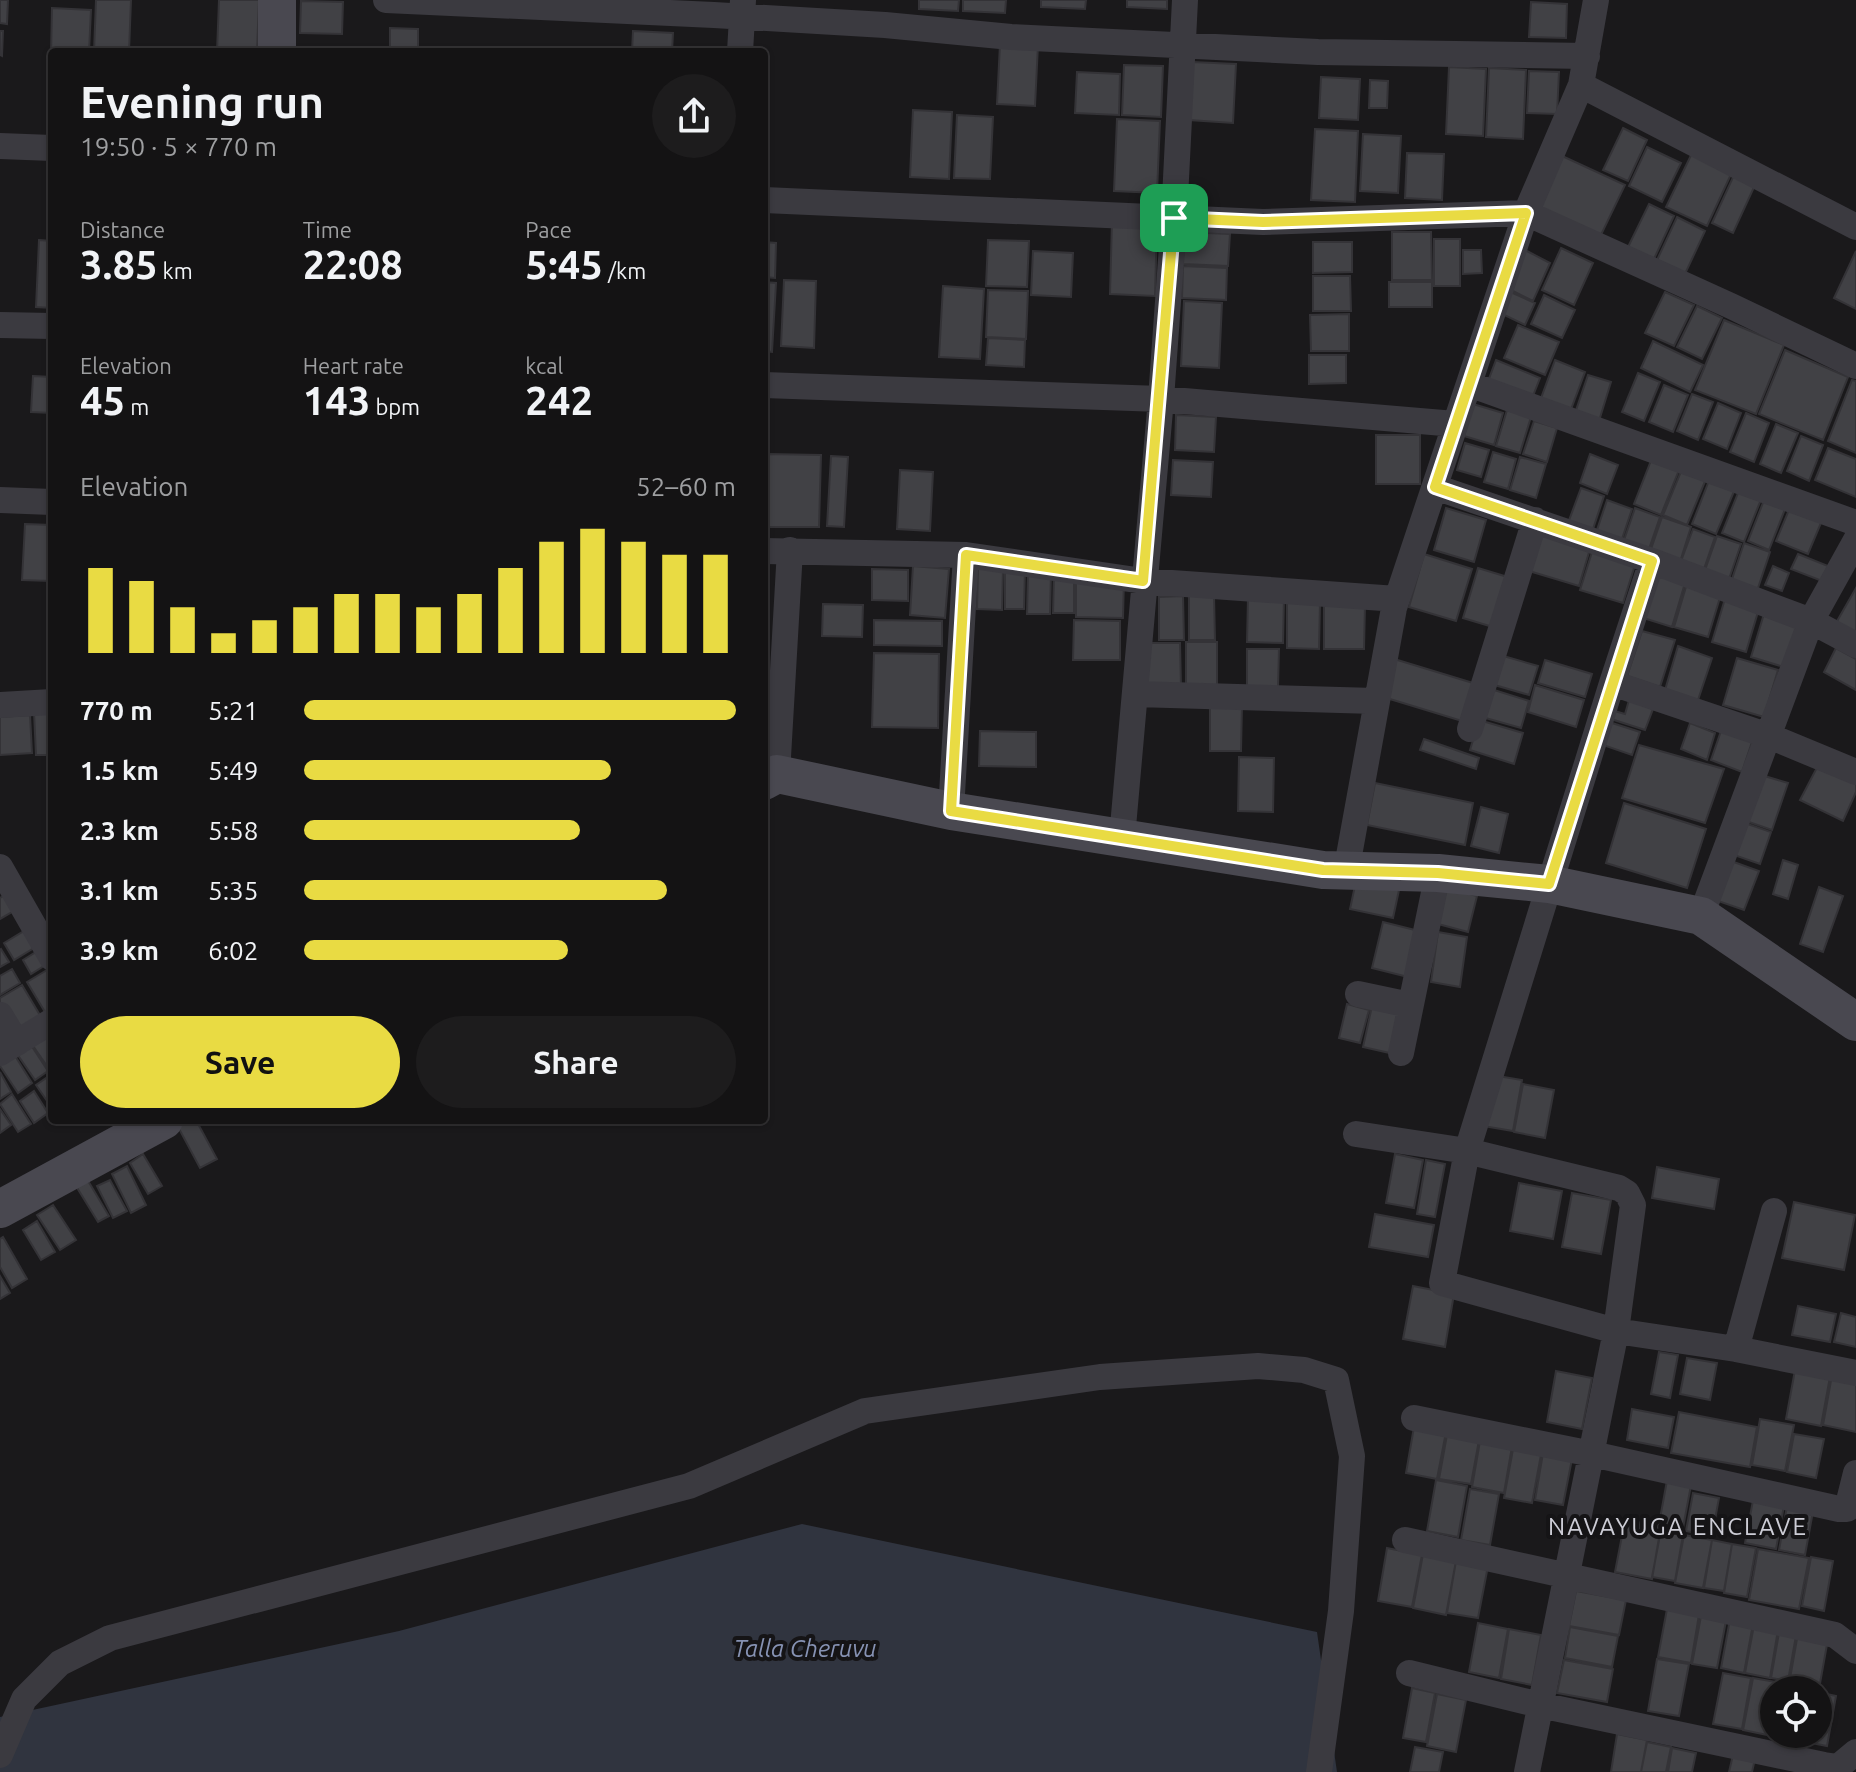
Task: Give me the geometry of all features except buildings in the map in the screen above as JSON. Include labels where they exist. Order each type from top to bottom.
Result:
[{"type":"street","points":[[277,0],[277,48]]},
{"type":"street","points":[[386,0],[742,8],[1011,37],[1183,46],[1318,52],[1587,56]]},
{"type":"street","points":[[1122,838],[1161,399],[1185,0]]},
{"type":"street","points":[[1346,872],[1375,701],[1397,599],[1526,213],[1581,85],[1596,0]]},
{"type":"street","points":[[740,48],[742,8]]},
{"type":"street","points":[[1581,85],[1856,227]]},
{"type":"street","points":[[0,146],[48,148]]},
{"type":"street","points":[[768,200],[1263,222],[1526,213],[1856,366]]},
{"type":"street","points":[[0,325],[48,326]]},
{"type":"street","points":[[1469,384],[1856,523]]},
{"type":"street","points":[[768,385],[1161,399],[1455,424]]},
{"type":"street","points":[[1435,487],[1652,561],[1811,621],[1856,645]]},
{"type":"street","points":[[0,500],[48,502]]},
{"type":"street","points":[[1470,729],[1535,520]]},
{"type":"street","points":[[1701,916],[1811,621],[1856,540]]},
{"type":"street","points":[[1397,599],[1143,581],[966,555],[777,550],[770,778],[951,811],[1346,872],[1438,873],[1549,884],[1701,916],[1856,1022]]},
{"type":"street","points":[[951,811],[966,555]]},
{"type":"street","points":[[1652,561],[1467,1151],[1442,1283],[1616,1331],[1736,1349],[1856,1373]]},
{"type":"street","points":[[1612,683],[1769,736],[1856,772]]},
{"type":"street","points":[[1136,694],[1375,701]]},
{"type":"street","points":[[0,705],[48,702]]},
{"type":"street","points":[[0,867],[48,951]]},
{"type":"street","points":[[1401,1053],[1438,873]]},
{"type":"street","points":[[1358,994],[1410,1005]]},
{"type":"street","points":[[0,1015],[8,1048],[48,1023]]},
{"type":"street","points":[[1,1206],[156,1124]]},
{"type":"street","points":[[1356,1134],[1467,1151],[1619,1188],[1627,1193],[1633,1205],[1616,1331],[1527,1772]]},
{"type":"street","points":[[1736,1349],[1774,1211]]},
{"type":"street","points":[[0,1755],[24,1699],[60,1663],[110,1638],[689,1486],[865,1411],[1100,1377],[1258,1366],[1304,1370],[1336,1380],[1352,1456],[1341,1611],[1319,1772]]},
{"type":"street","points":[[1414,1418],[1839,1509],[1847,1509],[1856,1473]]},
{"type":"street","points":[[1405,1540],[1835,1635],[1856,1651]]},
{"type":"street","points":[[1409,1673],[1540,1705],[1824,1765],[1838,1767],[1856,1752]]},
{"type":"water","name":"Talla Cheruvu","points":[[802,1524],[1317,1632],[1337,1772],[0,1772],[0,1717],[399,1631]]},
{"type":"district","name":"NAVAYUGA ENCLAVE","points":[[1678,1527]]},
{"type":"route","points":[[1526,213],[1435,487],[1652,561],[1549,884],[1438,873],[1323,870],[951,811],[966,555],[1143,581],[1161,399],[1174,218],[1263,222],[1526,213]]}]
